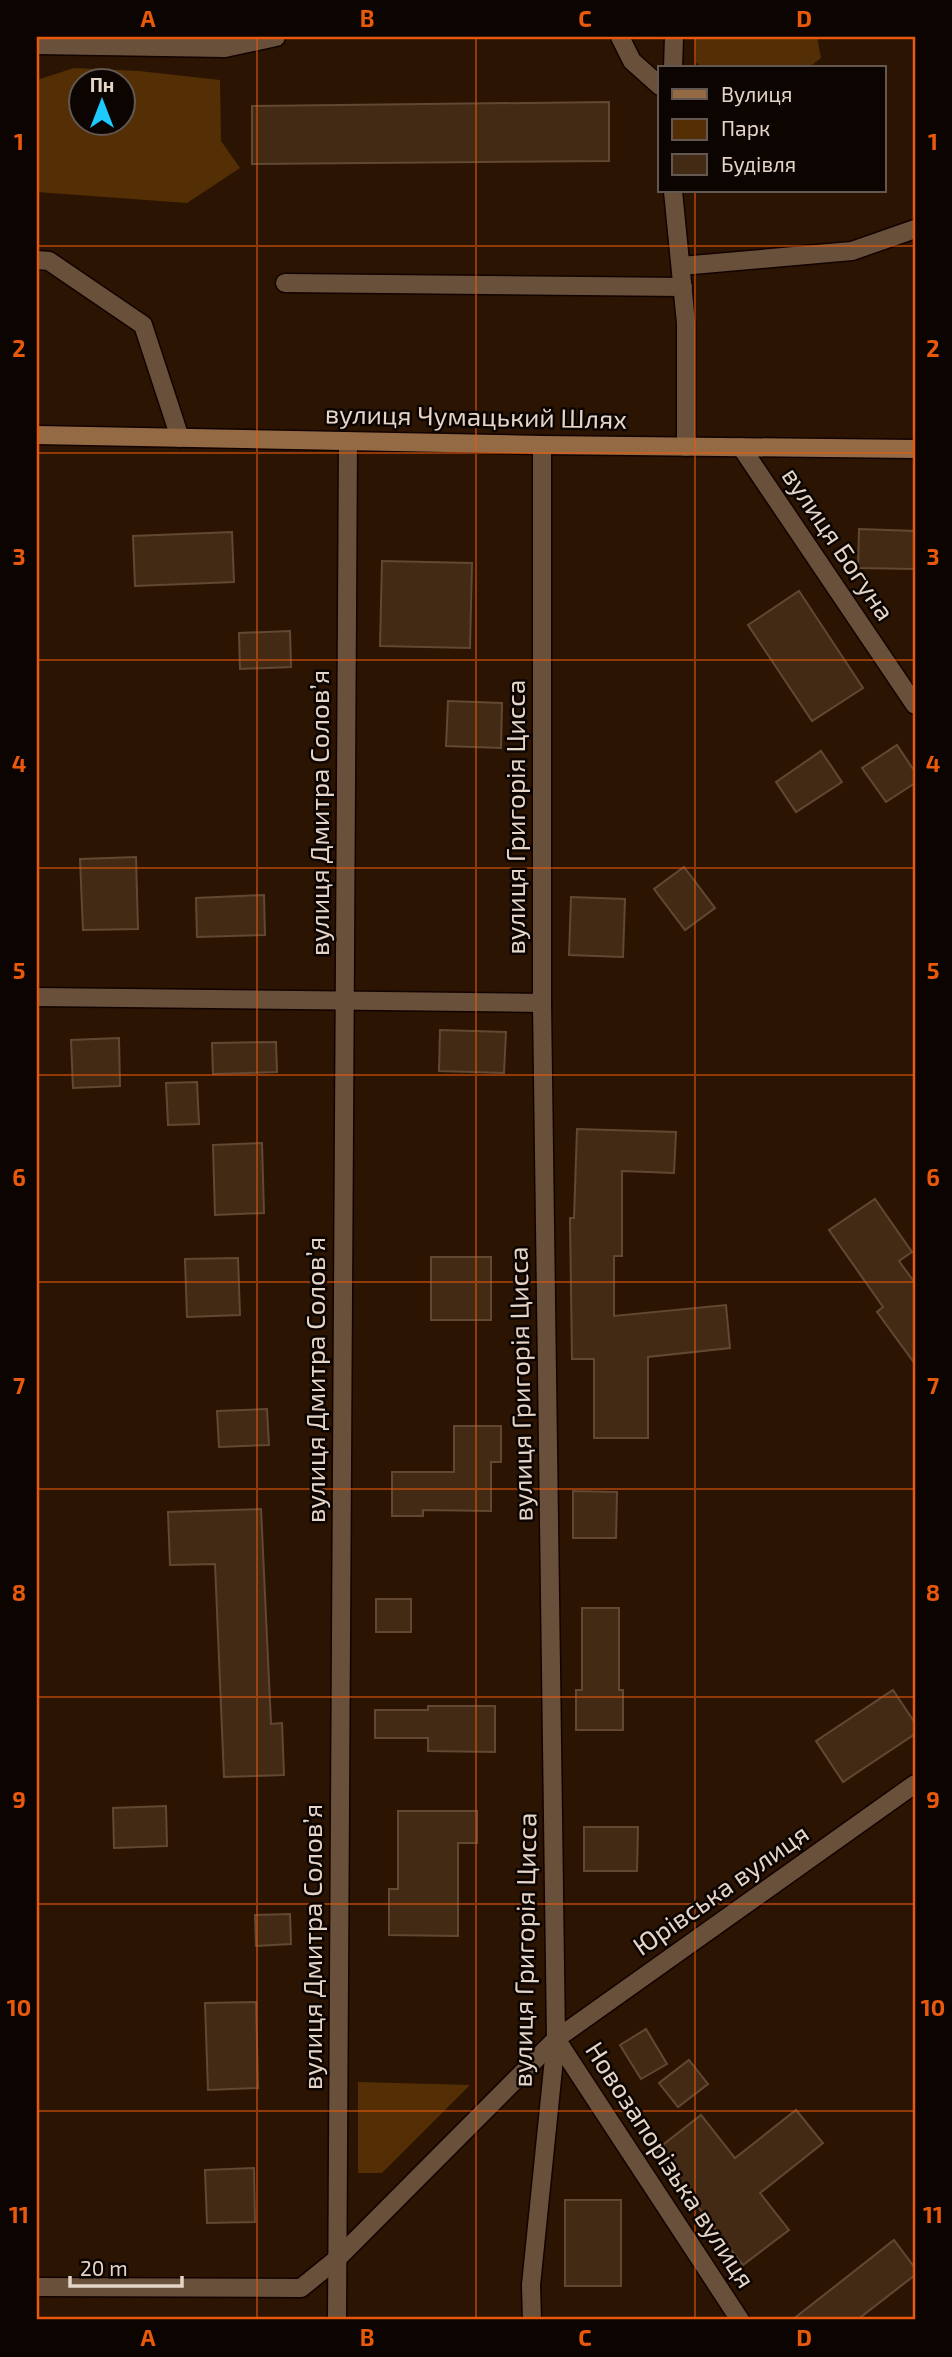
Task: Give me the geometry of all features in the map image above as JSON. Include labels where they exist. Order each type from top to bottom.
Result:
[{"type":"main road","name":"вулиця Чумацький Шлях","points":[[37,435],[915,449]]},
{"type":"street","points":[[37,45],[225,48],[276,37]]},
{"type":"street","points":[[620,37],[632,61],[658,84]]},
{"type":"street","points":[[673,66],[674,37]]},
{"type":"street","points":[[673,192],[686,323],[686,447]]},
{"type":"street","points":[[681,266],[852,251],[915,229]]},
{"type":"street","points":[[37,260],[49,261],[143,325],[180,438]]},
{"type":"street","points":[[285,283],[682,287]]},
{"type":"street","name":"вулиця Дмитра Соловʼя","points":[[337,2320],[348,441]]},
{"type":"street","name":"вулиця Григорія Цисса","points":[[532,2320],[531,2285],[556,2039],[542,1003],[542,445]]},
{"type":"street","name":"вулиця Богуна","points":[[741,447],[915,705]]},
{"type":"street","points":[[37,997],[542,1003]]},
{"type":"street","name":"Юрівська вулиця","points":[[37,2287],[301,2288],[338,2258],[556,2039],[915,1784]]},
{"type":"street","name":"Новозапорізька вулиця","points":[[556,2039],[740,2320]]},
{"type":"green space","points":[[695,37],[817,37],[821,58],[811,66],[702,66],[696,63]]},
{"type":"green space","points":[[66,71],[66,136],[136,136],[136,71],[220,80],[221,141],[240,168],[187,203],[37,192],[37,80]]},
{"type":"green space","points":[[358,2082],[470,2085],[382,2173],[358,2173]]},
{"type":"building","points":[[609,102],[609,161],[252,164],[252,106]]},
{"type":"building","points":[[859,529],[915,531],[915,569],[858,568]]},
{"type":"building","points":[[232,532],[234,582],[135,586],[133,536]]},
{"type":"building","points":[[382,561],[472,563],[470,648],[380,646]]},
{"type":"building","points":[[799,591],[863,688],[812,721],[748,625]]},
{"type":"building","points":[[290,631],[291,667],[240,669],[239,633]]},
{"type":"building","points":[[448,701],[502,703],[501,748],[446,746]]},
{"type":"building","points":[[897,745],[915,772],[915,783],[886,802],[862,768]]},
{"type":"building","points":[[821,751],[842,782],[796,812],[776,782]]},
{"type":"building","points":[[136,857],[138,929],[83,930],[80,859]]},
{"type":"building","points":[[684,867],[715,908],[685,930],[654,889]]},
{"type":"building","points":[[264,895],[265,935],[197,937],[196,898]]},
{"type":"building","points":[[571,897],[625,899],[623,957],[569,955]]},
{"type":"building","points":[[440,1030],[506,1032],[504,1073],[439,1071]]},
{"type":"building","points":[[119,1038],[120,1086],[73,1088],[71,1040]]},
{"type":"building","points":[[276,1042],[277,1072],[213,1074],[212,1043]]},
{"type":"building","points":[[197,1082],[199,1124],[168,1125],[166,1083]]},
{"type":"building","points":[[577,1129],[676,1132],[674,1173],[622,1171],[622,1256],[614,1256],[614,1316],[726,1305],[730,1348],[648,1357],[648,1438],[594,1438],[594,1359],[572,1359],[570,1218],[574,1218]]},
{"type":"building","points":[[262,1143],[264,1213],[215,1215],[213,1145]]},
{"type":"building","points":[[875,1199],[912,1252],[899,1261],[915,1283],[915,1364],[877,1312],[883,1307],[829,1230]]},
{"type":"building","points":[[431,1257],[491,1257],[491,1320],[431,1320]]},
{"type":"building","points":[[238,1258],[240,1315],[187,1317],[185,1259]]},
{"type":"building","points":[[267,1409],[269,1445],[219,1447],[217,1411]]},
{"type":"building","points":[[454,1426],[501,1426],[501,1462],[491,1462],[491,1511],[423,1510],[423,1516],[392,1516],[392,1472],[454,1472]]},
{"type":"building","points":[[573,1491],[617,1492],[616,1538],[573,1538]]},
{"type":"building","points":[[261,1509],[271,1724],[282,1723],[284,1775],[224,1777],[215,1564],[170,1565],[168,1512]]},
{"type":"building","points":[[376,1599],[411,1599],[411,1632],[376,1632]]},
{"type":"building","points":[[582,1608],[619,1608],[619,1690],[623,1690],[623,1730],[576,1730],[576,1690],[582,1690]]},
{"type":"building","points":[[893,1690],[915,1723],[915,1734],[843,1782],[816,1741]]},
{"type":"building","points":[[428,1706],[495,1706],[495,1752],[428,1751],[428,1738],[375,1738],[375,1710],[428,1710]]},
{"type":"building","points":[[166,1806],[167,1846],[114,1848],[113,1808]]},
{"type":"building","points":[[398,1811],[477,1811],[477,1843],[458,1843],[458,1936],[389,1935],[389,1889],[398,1889]]},
{"type":"building","points":[[584,1827],[638,1827],[637,1871],[584,1871]]},
{"type":"building","points":[[290,1914],[291,1944],[256,1946],[255,1915]]},
{"type":"building","points":[[256,2002],[258,2088],[208,2090],[205,2003]]},
{"type":"building","points":[[646,2029],[667,2064],[641,2079],[620,2045]]},
{"type":"building","points":[[689,2060],[708,2084],[678,2107],[659,2083]]},
{"type":"building","points":[[796,2110],[823,2143],[760,2193],[789,2230],[743,2265],[655,2151],[701,2115],[735,2158]]},
{"type":"building","points":[[254,2168],[255,2222],[207,2223],[205,2170]]},
{"type":"building","points":[[565,2200],[621,2200],[621,2286],[565,2286]]},
{"type":"building","points":[[894,2240],[915,2268],[915,2275],[857,2320],[792,2320]]}]
